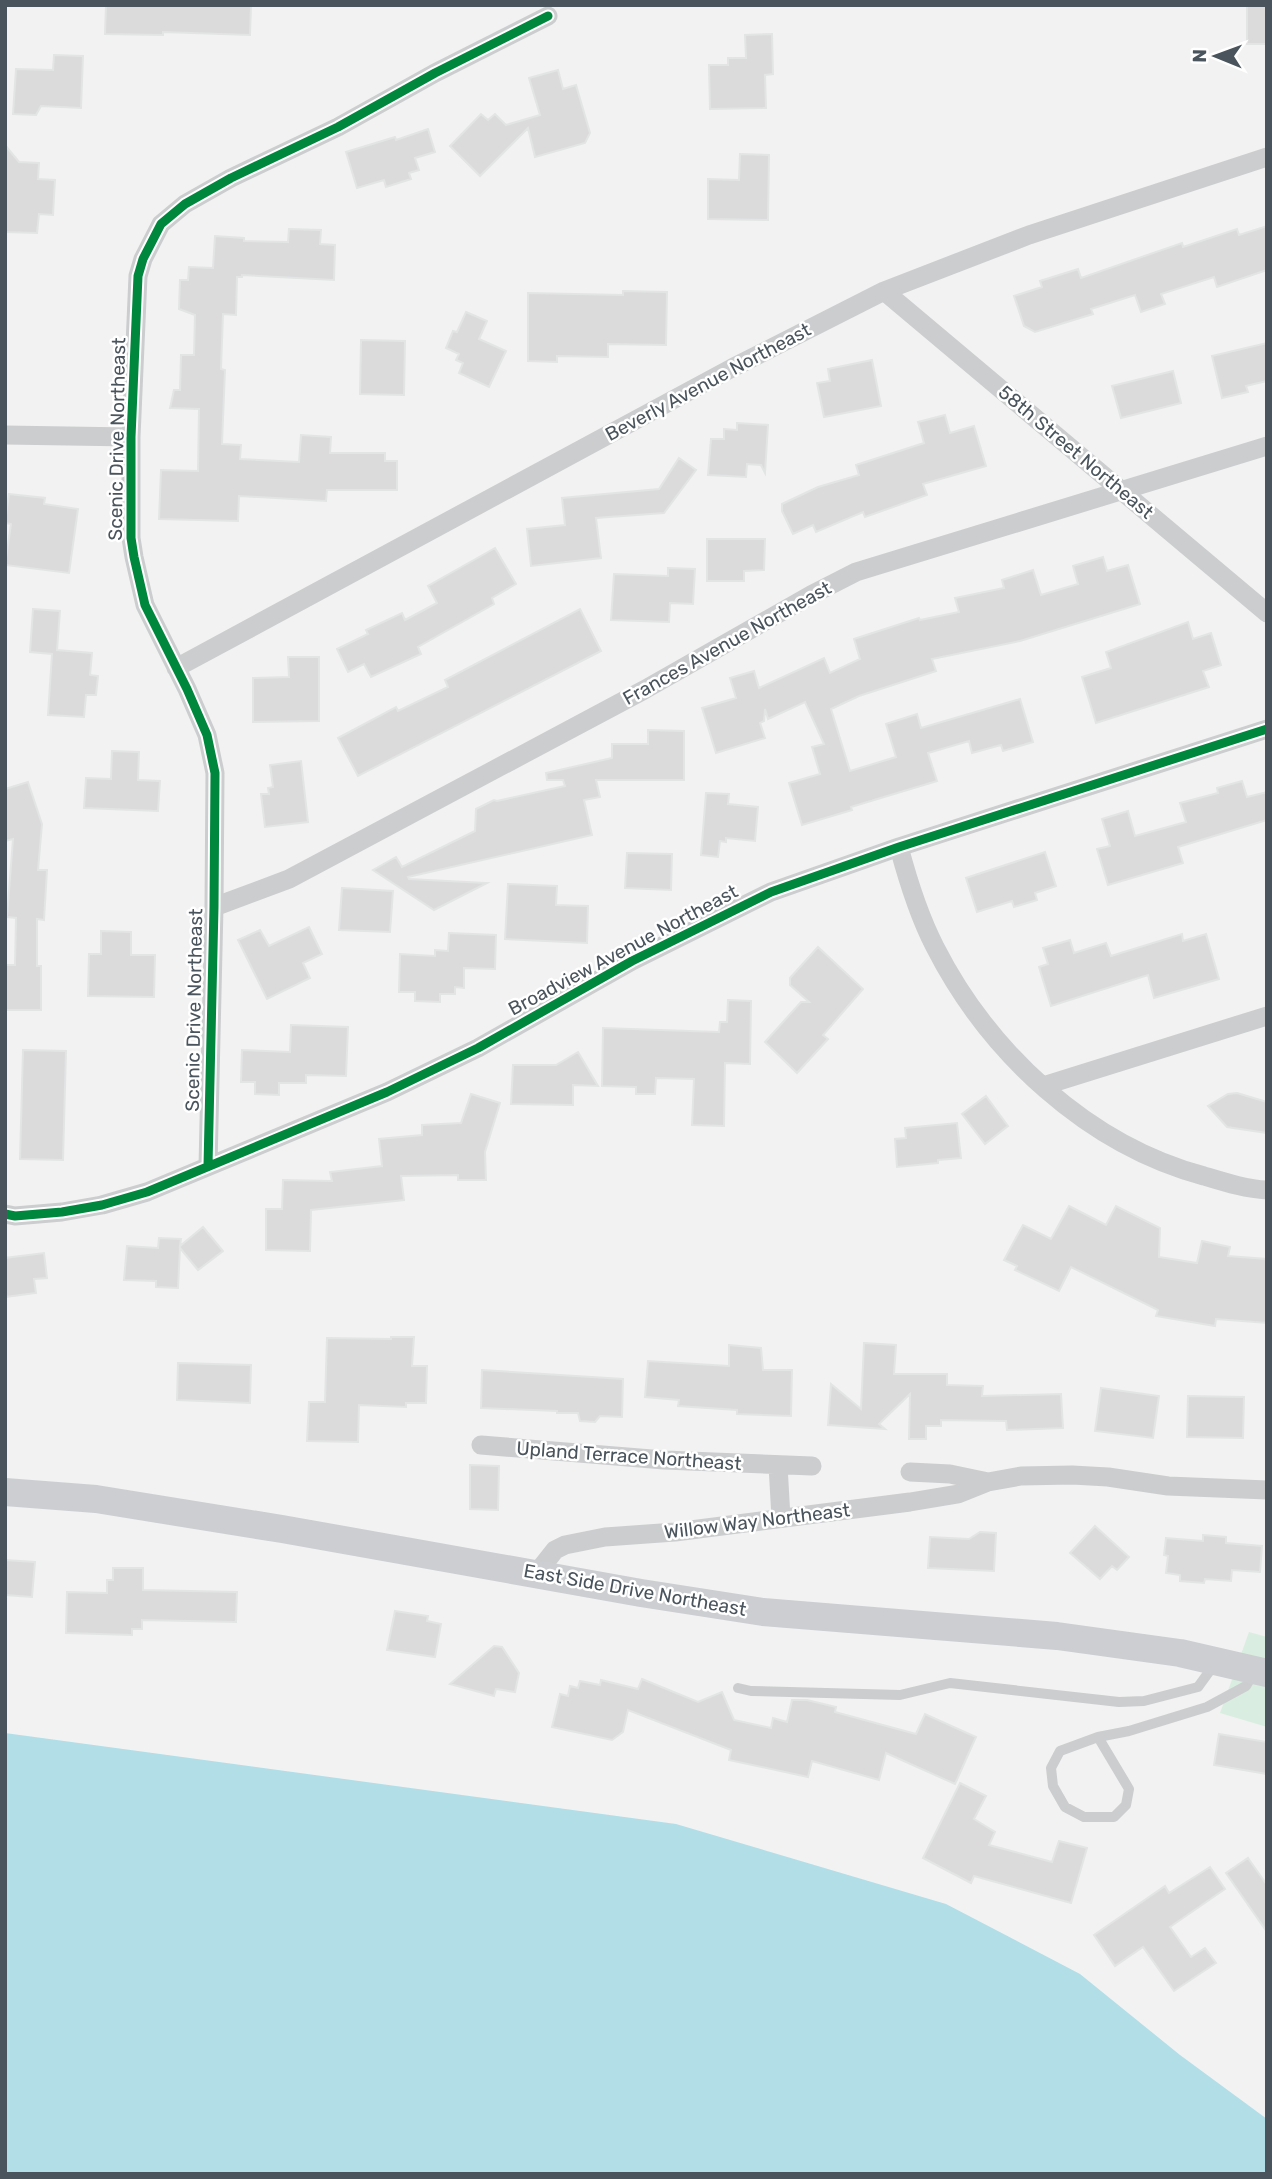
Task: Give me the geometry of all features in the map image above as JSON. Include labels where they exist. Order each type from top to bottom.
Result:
[{"type":"main road","name":"East Side Drive Northeast","points":[[5,1492],[96,1499],[763,1612],[1057,1636],[1180,1653],[1261,1672]]},
{"type":"street","name":"Scenic Drive Northeast","points":[[208,1166],[215,772],[207,735],[145,605],[131,538],[131,437],[138,276],[143,259],[161,223],[185,204],[231,178],[338,127],[435,72],[548,16]]},
{"type":"street","name":"Beverly Avenue Northeast","points":[[176,668],[732,368],[884,291],[1028,235],[1267,157]]},
{"type":"street","name":"58th Street Northeast","points":[[884,291],[1267,613]]},
{"type":"street","points":[[5,435],[131,437]]},
{"type":"street","name":"Frances Avenue Northeast","points":[[214,907],[289,879],[644,690],[856,572],[1267,446]]},
{"type":"street","name":"Broadview Avenue Northeast","points":[[5,1214],[15,1216],[62,1212],[102,1205],[147,1192],[387,1092],[467,1054],[632,961],[771,892],[899,847],[1267,729]]},
{"type":"street","points":[[899,847],[918,908],[958,987],[1003,1046],[1043,1086],[1085,1119],[1140,1153],[1180,1170],[1267,1190]]},
{"type":"street","points":[[1043,1086],[1267,1016]]},
{"type":"street","name":"Upland Terrace Northeast","points":[[481,1445],[664,1460],[812,1466]]},
{"type":"street","points":[[778,1465],[781,1518]]},
{"type":"street","points":[[911,1472],[950,1474],[988,1482],[1021,1476],[1072,1475],[1108,1477],[1168,1486],[1267,1490]]},
{"type":"street","name":"Willow Way Northeast","points":[[536,1574],[555,1550],[565,1545],[605,1536],[675,1532],[958,1494],[988,1482]]},
{"type":"lane","points":[[738,1688],[751,1691],[900,1695],[950,1683],[1119,1702],[1144,1701],[1198,1687],[1216,1661]]},
{"type":"lane","points":[[1098,1737],[1129,1789],[1126,1805],[1114,1818],[1084,1817],[1065,1807],[1053,1786],[1051,1768],[1060,1751],[1098,1737],[1129,1731],[1207,1707],[1246,1686],[1261,1672]]},
{"type":"green space","points":[[1249,1632],[1267,1637],[1267,1727],[1220,1713]]},
{"type":"water","points":[[5,1733],[676,1824],[946,1904],[1080,1974],[1180,2055],[1267,2119],[1267,2174],[5,2174]]},
{"type":"building","points":[[106,5],[251,5],[250,35],[163,32],[163,35],[105,34]]},
{"type":"building","points":[[1247,5],[1267,5],[1267,44],[1247,44]]},
{"type":"building","points":[[772,34],[773,74],[765,75],[766,108],[710,109],[709,65],[728,65],[728,58],[746,58],[745,35]]},
{"type":"building","points":[[54,55],[83,56],[81,108],[41,106],[36,115],[13,114],[16,69],[53,70]]},
{"type":"building","points":[[558,70],[563,89],[576,85],[590,133],[585,143],[535,157],[528,128],[480,176],[450,146],[481,114],[488,120],[495,114],[506,125],[540,115],[529,78]]},
{"type":"building","points":[[428,129],[435,152],[415,158],[419,170],[409,173],[411,179],[386,187],[384,180],[357,188],[346,152]]},
{"type":"building","points":[[5,145],[19,162],[39,163],[38,179],[55,180],[53,215],[39,214],[37,233],[5,232]]},
{"type":"building","points":[[740,154],[769,155],[768,220],[708,219],[708,179],[739,180]]},
{"type":"building","points":[[1267,226],[1267,270],[1217,287],[1214,277],[1161,294],[1165,304],[1141,312],[1135,295],[1091,309],[1093,314],[1035,332],[1024,326],[1014,296],[1042,287],[1040,281],[1078,269],[1081,278],[1182,243],[1183,247],[1237,229],[1239,235]]},
{"type":"building","points":[[289,229],[321,230],[320,244],[335,245],[334,280],[242,275],[237,277],[236,315],[223,314],[221,369],[225,370],[222,444],[241,445],[240,459],[299,462],[301,435],[331,437],[330,453],[385,453],[385,461],[397,461],[397,490],[327,490],[326,501],[239,496],[238,521],[159,519],[161,470],[198,471],[199,409],[170,408],[174,390],[180,390],[181,355],[194,355],[195,315],[179,309],[180,280],[188,280],[189,267],[213,268],[215,236],[244,238],[244,241],[288,242]]},
{"type":"building","points":[[623,291],[667,292],[666,345],[608,344],[608,357],[557,356],[557,362],[528,361],[528,293],[623,295]]},
{"type":"building","points":[[466,312],[487,321],[479,339],[506,351],[489,387],[459,373],[463,363],[456,360],[459,354],[446,348],[453,331],[457,332]]},
{"type":"building","points":[[361,340],[405,341],[404,395],[360,394]]},
{"type":"building","points":[[1267,343],[1267,381],[1246,386],[1248,392],[1222,398],[1212,356]]},
{"type":"building","points":[[872,360],[881,406],[824,417],[817,383],[830,381],[828,369]]},
{"type":"building","points":[[1173,371],[1181,403],[1121,418],[1112,386]]},
{"type":"building","points":[[945,415],[950,433],[974,426],[986,466],[923,484],[927,495],[865,517],[863,512],[816,532],[813,525],[793,534],[782,511],[782,504],[818,487],[859,475],[856,465],[924,443],[918,422]]},
{"type":"building","points":[[737,423],[768,425],[765,473],[761,465],[747,464],[746,477],[708,475],[711,439],[724,439],[724,429],[737,430]]},
{"type":"building","points":[[679,458],[696,470],[664,513],[596,518],[601,558],[531,566],[527,529],[565,525],[562,498],[659,489]]},
{"type":"building","points":[[9,494],[45,498],[44,504],[78,509],[69,573],[5,565],[11,524],[5,523]]},
{"type":"building","points":[[707,539],[765,539],[764,570],[744,571],[744,581],[707,581]]},
{"type":"building","points":[[495,548],[516,584],[492,598],[494,604],[418,647],[421,654],[371,677],[364,664],[348,672],[337,649],[368,634],[366,630],[402,613],[405,620],[437,603],[428,586]]},
{"type":"building","points":[[1103,557],[1107,571],[1128,565],[1140,604],[1020,641],[932,659],[936,671],[859,696],[831,709],[850,771],[896,757],[886,724],[917,714],[921,728],[1020,699],[1033,742],[1003,751],[1001,745],[972,753],[969,741],[928,753],[937,781],[802,825],[789,783],[820,774],[812,747],[824,744],[805,702],[768,719],[765,709],[764,721],[760,723],[765,738],[716,753],[702,708],[736,698],[730,678],[754,671],[759,688],[824,658],[830,673],[860,659],[854,639],[919,618],[920,620],[959,612],[955,598],[1004,588],[1002,580],[1033,570],[1041,595],[1078,584],[1073,566]]},
{"type":"building","points":[[668,568],[695,569],[693,604],[670,603],[669,622],[611,620],[614,574],[668,576]]},
{"type":"building","points":[[33,609],[60,611],[57,650],[92,653],[90,675],[98,676],[96,695],[86,695],[84,717],[48,715],[52,654],[30,652]]},
{"type":"building","points":[[580,609],[601,651],[358,776],[338,738],[396,707],[398,711],[448,687],[445,680]]},
{"type":"building","points":[[1188,622],[1193,639],[1211,633],[1221,665],[1203,671],[1209,687],[1096,723],[1082,677],[1111,668],[1106,652]]},
{"type":"building","points":[[288,657],[319,657],[319,721],[253,722],[253,678],[289,677]]},
{"type":"building","points":[[648,730],[684,731],[684,780],[596,780],[600,797],[584,800],[592,835],[408,877],[487,883],[434,910],[373,870],[396,857],[402,867],[475,831],[476,809],[494,800],[565,786],[563,780],[547,780],[546,773],[612,758],[612,744],[648,744]]},
{"type":"building","points":[[112,751],[139,752],[138,780],[160,781],[158,811],[84,808],[86,778],[111,779]]},
{"type":"building","points":[[301,761],[308,822],[265,827],[261,794],[269,794],[268,788],[273,787],[270,765]]},
{"type":"building","points":[[1242,781],[1247,797],[1267,792],[1267,820],[1178,847],[1183,863],[1108,885],[1097,849],[1110,846],[1102,819],[1128,811],[1135,836],[1186,822],[1180,803],[1218,793],[1217,788]]},
{"type":"building","points":[[28,782],[42,824],[38,870],[47,870],[44,920],[37,919],[41,1010],[5,1010],[5,965],[15,965],[16,918],[7,917],[13,839],[5,841],[5,789]]},
{"type":"building","points":[[706,793],[729,794],[728,804],[758,807],[755,841],[726,838],[726,842],[720,841],[718,857],[701,855]]},
{"type":"building","points":[[1045,852],[1056,886],[1035,893],[1037,900],[1014,907],[1012,901],[977,912],[966,878]]},
{"type":"building","points":[[627,853],[672,854],[671,890],[625,888]]},
{"type":"building","points":[[508,884],[557,886],[556,905],[588,906],[587,943],[505,939]]},
{"type":"building","points":[[342,888],[393,891],[390,932],[339,930]]},
{"type":"building","points":[[309,927],[322,954],[303,963],[310,978],[267,999],[238,940],[260,930],[269,946]]},
{"type":"building","points":[[101,931],[131,932],[131,955],[155,955],[154,997],[88,996],[89,954],[101,954]]},
{"type":"building","points":[[449,933],[496,935],[495,969],[464,968],[464,988],[455,987],[455,994],[440,994],[440,1002],[415,1001],[415,992],[399,992],[400,954],[435,956],[435,950],[448,951]]},
{"type":"building","points":[[1182,934],[1183,941],[1206,934],[1219,979],[1154,998],[1148,975],[1051,1006],[1039,967],[1048,964],[1043,948],[1070,940],[1074,953],[1106,943],[1111,956]]},
{"type":"building","points":[[818,947],[863,989],[823,1035],[828,1039],[797,1073],[765,1042],[801,1002],[809,1002],[790,985],[790,978]]},
{"type":"building","points":[[728,1000],[751,1001],[750,1064],[725,1063],[724,1126],[692,1125],[694,1079],[656,1078],[655,1094],[636,1094],[636,1087],[602,1086],[603,1028],[719,1032],[720,1022],[727,1022]]},
{"type":"building","points":[[291,1025],[348,1027],[346,1076],[306,1075],[306,1083],[279,1083],[279,1095],[255,1094],[255,1082],[241,1082],[242,1050],[290,1052]]},
{"type":"building","points":[[23,1050],[66,1051],[63,1160],[20,1159]]},
{"type":"building","points":[[578,1052],[598,1086],[573,1085],[573,1105],[511,1104],[513,1065],[556,1065]]},
{"type":"building","points":[[1237,1093],[1267,1102],[1267,1133],[1227,1127],[1208,1106],[1228,1094]]},
{"type":"building","points":[[471,1094],[500,1103],[485,1152],[486,1180],[458,1180],[458,1175],[401,1176],[404,1200],[311,1210],[310,1251],[266,1250],[266,1209],[282,1209],[283,1180],[332,1181],[330,1172],[382,1166],[379,1139],[422,1135],[422,1125],[461,1123]]},
{"type":"building","points":[[986,1096],[1008,1126],[985,1144],[962,1114]]},
{"type":"building","points":[[957,1123],[961,1158],[897,1167],[895,1139],[906,1138],[905,1128]]},
{"type":"building","points":[[1069,1206],[1106,1225],[1116,1206],[1160,1228],[1159,1257],[1197,1263],[1202,1241],[1230,1247],[1228,1256],[1267,1259],[1267,1323],[1216,1319],[1215,1326],[1156,1316],[1158,1310],[1071,1267],[1059,1291],[1015,1270],[1017,1266],[1004,1260],[1023,1225],[1051,1239]]},
{"type":"building","points":[[203,1227],[223,1251],[198,1270],[180,1248],[178,1288],[156,1287],[156,1281],[124,1280],[127,1246],[158,1248],[159,1238],[181,1239],[180,1246]]},
{"type":"building","points":[[44,1253],[47,1278],[34,1279],[36,1293],[5,1297],[5,1258]]},
{"type":"building","points":[[414,1337],[412,1366],[427,1366],[426,1403],[406,1403],[406,1407],[359,1405],[358,1442],[307,1441],[309,1402],[325,1402],[327,1338]]},
{"type":"building","points":[[864,1343],[896,1345],[894,1374],[947,1374],[947,1385],[983,1386],[982,1396],[1061,1394],[1063,1428],[1007,1430],[1006,1421],[941,1420],[941,1426],[926,1426],[926,1439],[909,1439],[910,1394],[879,1424],[885,1429],[828,1425],[831,1384],[861,1409]]},
{"type":"building","points":[[729,1345],[761,1348],[763,1370],[792,1370],[791,1416],[737,1414],[737,1410],[678,1406],[679,1400],[645,1397],[648,1361],[729,1366]]},
{"type":"building","points":[[178,1363],[251,1365],[250,1403],[177,1400]]},
{"type":"building","points":[[482,1370],[623,1379],[622,1417],[600,1416],[595,1422],[580,1421],[578,1413],[481,1408]]},
{"type":"building","points":[[1101,1388],[1159,1396],[1153,1438],[1095,1431]]},
{"type":"building","points":[[1188,1396],[1244,1397],[1243,1438],[1187,1437]]},
{"type":"building","points":[[470,1465],[499,1466],[498,1510],[470,1509]]},
{"type":"building","points":[[1095,1526],[1129,1557],[1117,1570],[1112,1566],[1100,1579],[1070,1553]]},
{"type":"building","points":[[980,1532],[996,1533],[994,1571],[928,1568],[930,1537],[969,1539]]},
{"type":"building","points":[[1203,1535],[1226,1537],[1226,1543],[1262,1546],[1260,1572],[1232,1570],[1231,1581],[1205,1579],[1204,1583],[1180,1581],[1180,1575],[1166,1573],[1166,1538],[1203,1541]]},
{"type":"building","points":[[5,1560],[35,1562],[32,1597],[5,1595]]},
{"type":"building","points":[[113,1568],[143,1568],[143,1590],[237,1592],[236,1622],[142,1620],[142,1629],[132,1629],[132,1635],[66,1633],[67,1592],[107,1593],[107,1580],[113,1580]]},
{"type":"building","points":[[395,1611],[428,1616],[427,1621],[441,1624],[435,1657],[387,1650]]},
{"type":"building","points":[[494,1646],[502,1647],[519,1673],[515,1692],[496,1689],[494,1696],[450,1684]]},
{"type":"building","points":[[642,1679],[698,1702],[722,1692],[734,1720],[771,1728],[773,1718],[787,1722],[792,1700],[807,1700],[836,1707],[835,1712],[916,1734],[925,1714],[976,1737],[955,1784],[886,1753],[879,1780],[812,1761],[808,1777],[729,1760],[731,1750],[628,1710],[623,1732],[612,1740],[552,1727],[560,1694],[568,1696],[570,1686],[578,1688],[580,1681],[600,1685],[601,1680],[638,1689]]},
{"type":"building","points":[[1219,1734],[1267,1742],[1267,1774],[1214,1765]]},
{"type":"building","points":[[960,1783],[986,1796],[974,1819],[995,1832],[989,1845],[1052,1862],[1059,1841],[1087,1848],[1071,1903],[974,1876],[971,1883],[923,1858]]},
{"type":"building","points":[[1248,1858],[1267,1885],[1267,1932],[1226,1873]]},
{"type":"building","points":[[1210,1867],[1225,1889],[1170,1927],[1191,1957],[1205,1948],[1216,1963],[1174,1991],[1143,1947],[1115,1966],[1094,1935],[1165,1886],[1169,1893]]},
{"type":"cycle path","points":[[208,1166],[215,773],[207,735],[145,605],[131,538],[131,437],[138,276],[143,259],[161,224],[185,204],[548,16]]},
{"type":"cycle path","points":[[5,1214],[15,1216],[62,1212],[102,1205],[147,1192],[387,1092],[478,1048],[632,961],[771,892],[899,847],[1267,729]]}]
